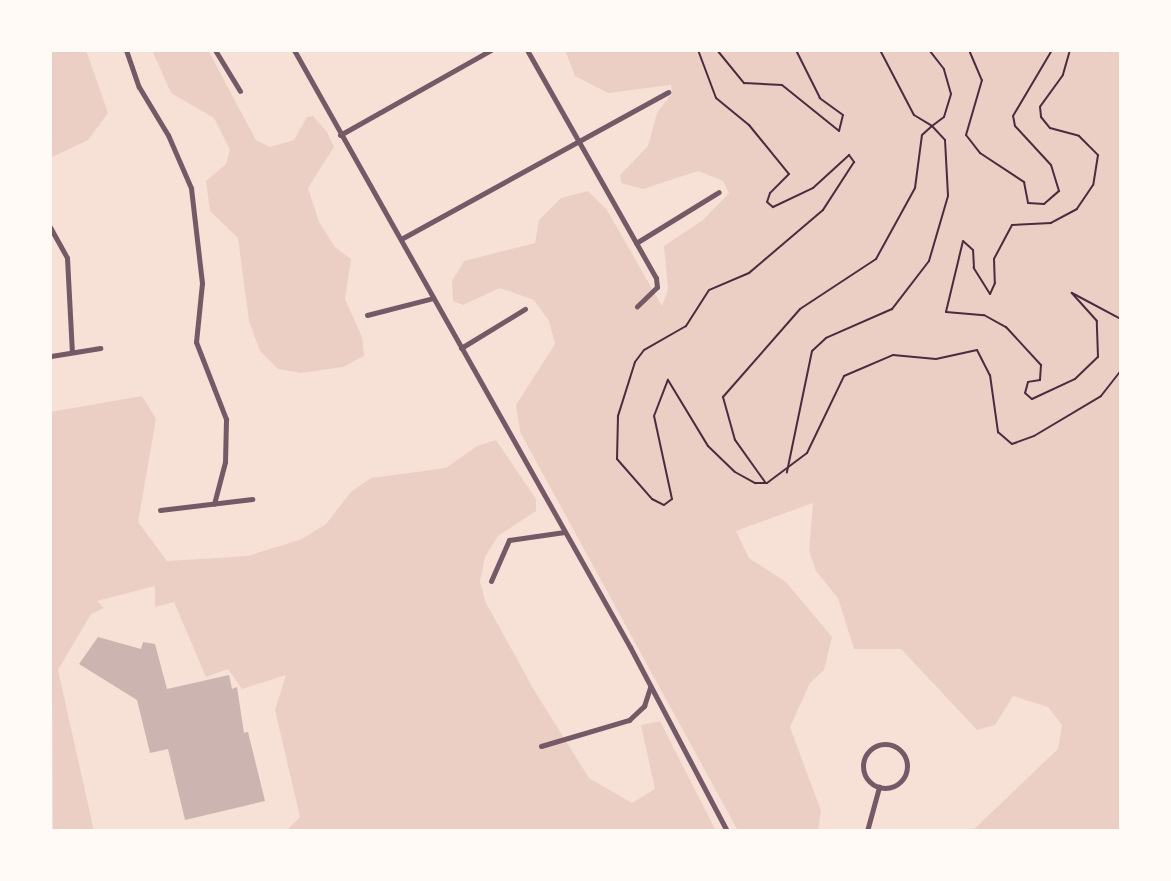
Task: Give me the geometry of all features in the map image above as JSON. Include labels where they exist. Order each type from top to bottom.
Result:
[{"type":"street","points":[[126,50],[139,87],[168,135],[191,188],[202,283],[196,342],[226,419],[225,462],[214,504]]},
{"type":"street","points":[[215,50],[240,91]]},
{"type":"street","points":[[294,50],[650,686],[727,831]]},
{"type":"street","points":[[340,135],[491,50]]},
{"type":"street","points":[[527,50],[636,243],[657,287],[637,306]]},
{"type":"street","points":[[401,239],[668,92]]},
{"type":"street","points":[[636,243],[719,192]]},
{"type":"street","points":[[50,227],[67,258],[72,352]]},
{"type":"street","points":[[367,315],[433,298]]},
{"type":"street","points":[[461,348],[525,309]]},
{"type":"street","points":[[51,356],[100,348]]},
{"type":"street","points":[[160,510],[252,499]]},
{"type":"street","points":[[491,581],[509,540],[564,532]]},
{"type":"street","points":[[541,746],[629,720],[644,706],[650,686]]},
{"type":"street","points":[[891,744],[903,753],[907,770],[896,784],[879,787],[866,777],[864,759],[875,746],[891,744]]},
{"type":"street","points":[[867,831],[879,787]]},
{"type":"path","points":[[698,50],[716,98],[749,125],[789,174],[770,193],[767,202],[773,207],[813,188],[849,155],[854,162],[823,210],[749,273],[709,290],[686,326],[644,350],[627,380],[618,416],[617,459],[652,499],[671,504],[654,416],[668,380],[708,446],[735,472],[755,483],[767,483],[786,473],[816,439],[844,376],[893,355],[936,359],[977,350],[990,375],[998,432],[1012,444],[1034,436],[1101,396],[1121,370]]},
{"type":"path","points":[[717,50],[744,83],[782,85],[839,131],[843,115],[820,98],[796,50]]},
{"type":"path","points":[[786,473],[812,351],[826,338],[892,309],[929,261],[948,196],[945,140],[932,126],[914,115],[880,50]]},
{"type":"path","points":[[767,483],[735,440],[723,397],[800,309],[876,259],[915,188],[922,135],[944,117],[951,94],[944,69],[929,50]]},
{"type":"path","points":[[969,50],[982,80],[966,135],[980,153],[1024,182],[1028,203],[1044,204],[1059,191],[1051,165],[1015,126],[1013,116],[1052,50]]},
{"type":"path","points":[[1070,50],[1063,75],[1040,107],[1041,117],[1050,128],[1079,136],[1098,155],[1087,198],[1051,223],[1012,225],[994,259],[995,283],[990,294],[974,268],[973,250],[963,241],[946,312],[984,315],[1006,327],[1041,365],[1040,380],[1028,382],[1025,393],[1032,399],[1075,379],[1098,357],[1097,321],[1072,293],[1121,319]]},
{"type":"shaded area","points":[[50,50],[86,50],[108,113],[88,140],[50,158]]},
{"type":"shaded area","points":[[152,50],[208,50],[256,140],[270,147],[294,140],[307,117],[313,116],[327,132],[334,147],[308,188],[319,222],[335,247],[351,259],[345,299],[362,337],[364,356],[343,367],[301,373],[278,369],[260,351],[249,321],[238,238],[210,211],[206,181],[226,164],[230,150],[214,118],[171,93]]},
{"type":"shaded area","points":[[565,50],[1121,50],[1121,831],[972,831],[1058,749],[1062,725],[1048,707],[1013,696],[995,725],[977,730],[901,649],[854,649],[838,598],[816,571],[809,551],[813,503],[736,531],[749,558],[786,582],[832,637],[824,670],[810,683],[790,727],[821,811],[818,831],[738,831],[520,432],[516,405],[555,344],[549,321],[534,300],[500,288],[463,305],[453,301],[452,281],[464,261],[535,243],[539,220],[561,198],[588,191],[607,210],[662,306],[668,290],[664,246],[703,220],[729,193],[723,181],[698,171],[643,189],[621,183],[620,175],[648,146],[657,113],[672,93],[671,85],[608,93],[575,76]]},
{"type":"shaded area","points":[[142,396],[156,419],[138,522],[167,561],[248,556],[302,539],[326,524],[351,492],[371,478],[446,468],[477,446],[496,440],[536,499],[536,511],[498,536],[485,557],[480,581],[485,601],[534,690],[589,778],[632,803],[655,789],[641,725],[660,721],[716,831],[286,831],[300,817],[275,710],[286,675],[242,689],[228,669],[206,677],[174,602],[155,607],[155,586],[97,601],[104,608],[91,614],[58,670],[94,831],[53,831],[50,412]]},
{"type":"building","points":[[98,637],[141,649],[143,642],[155,644],[167,689],[229,675],[232,689],[237,687],[244,733],[248,732],[265,801],[185,820],[168,749],[150,753],[137,700],[79,664]]}]
